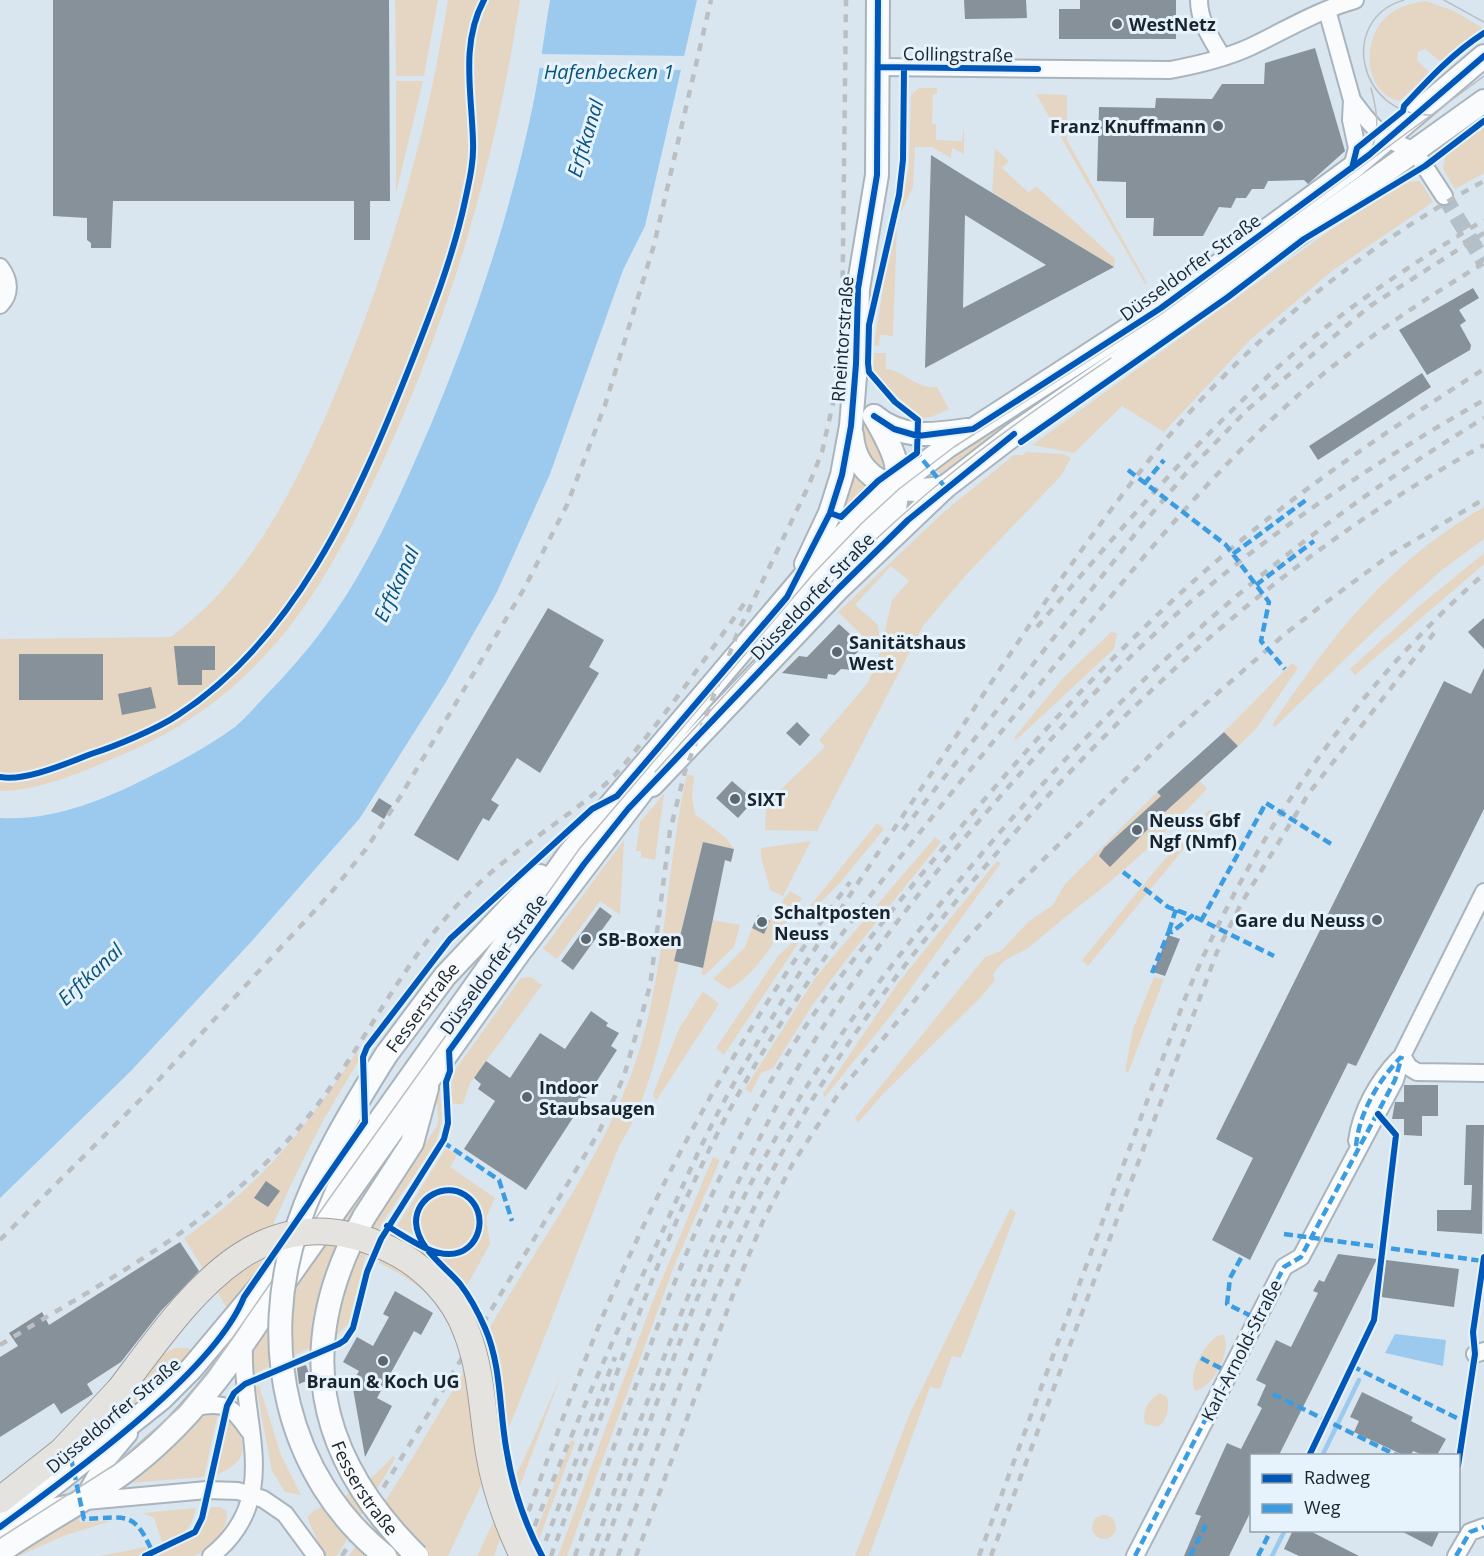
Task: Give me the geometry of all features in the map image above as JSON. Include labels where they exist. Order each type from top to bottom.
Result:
[{"type":"main road","name":"Rheintorstraße","points":[[788,597],[830,513],[842,475],[851,426],[856,364],[858,289],[877,175],[878,0]]},
{"type":"main road","name":"Düsseldorfer Straße","points":[[5,1514],[161,1399],[192,1368],[270,1275],[569,854],[788,597],[858,520],[898,486],[973,429],[1161,308],[1352,168],[1484,56]]},
{"type":"main road","name":"Düsseldorfer Straße","points":[[628,809],[839,588],[945,487],[1014,434],[1180,319],[1484,100]]},
{"type":"main road","name":"Rheintorstraße","points":[[856,364],[862,394],[874,416]]},
{"type":"main road","points":[[874,416],[894,429],[918,436],[973,429]]},
{"type":"main road","points":[[874,416],[898,465],[898,486]]},
{"type":"main road","name":"Rheintorstraße","points":[[851,426],[853,448],[860,462],[878,482],[921,491],[945,487]]},
{"type":"main road","name":"Düsseldorfer Straße","points":[[0,1552],[82,1501],[156,1447],[196,1407],[244,1346],[276,1294],[577,873],[715,699],[795,610],[895,508],[898,486]]},
{"type":"main road","name":"Fesserstraße","points":[[385,1556],[346,1517],[307,1457],[289,1409],[282,1374],[279,1336],[283,1283],[295,1235],[309,1195],[345,1124],[386,1055],[453,967],[600,816]]},
{"type":"main road","name":"Fesserstraße","points":[[417,1556],[382,1519],[358,1486],[340,1450],[326,1403],[322,1362],[327,1310],[341,1264],[364,1217],[412,1143],[427,1088],[449,1051]]},
{"type":"main road","points":[[5,1514],[92,1421],[120,1389],[196,1291],[218,1271],[241,1254],[265,1243],[311,1233],[338,1234],[362,1238],[400,1254],[437,1284],[454,1306],[475,1355],[494,1478],[502,1506],[523,1556]]},
{"type":"street","points":[[1199,0],[1199,11],[1205,28],[1222,57]]},
{"type":"street","name":"Collingstraße","points":[[878,67],[1170,70],[1222,57],[1327,10],[1355,0]]},
{"type":"street","points":[[1327,10],[1352,100],[1351,120],[1357,148],[1352,168]]},
{"type":"street","points":[[1352,100],[1377,133],[1387,140],[1414,150],[1444,196]]},
{"type":"street","points":[[0,267],[7,280],[9,291],[0,305]]},
{"type":"street","name":"Karl-Arnold-Straße","points":[[1134,1556],[1284,1267],[1301,1257],[1395,1080],[1402,1056],[1484,892]]},
{"type":"street","points":[[1402,1056],[1409,1067],[1417,1072],[1484,1073]]},
{"type":"street","points":[[211,1556],[234,1532],[250,1501],[255,1454],[243,1364],[244,1346]]},
{"type":"street","points":[[82,1501],[99,1470],[161,1399]]},
{"type":"street","points":[[196,1407],[214,1404],[227,1406],[239,1415],[252,1436]]},
{"type":"street","points":[[5,1514],[54,1504],[222,1489],[285,1514],[316,1556]]},
{"type":"street","points":[[1456,1556],[1470,1532],[1484,1527]]},
{"type":"shaded area","points":[[395,0],[438,0],[424,76],[396,76]]},
{"type":"shaded area","points":[[448,0],[520,0],[510,61],[483,182],[448,300],[403,415],[366,498],[326,574],[276,644],[224,694],[189,720],[152,741],[57,781],[28,788],[0,791],[0,639],[171,637],[200,613],[226,586],[270,526],[305,460],[336,392],[373,297],[417,150]]},
{"type":"shaded area","points":[[1426,1],[1454,11],[1484,29],[1461,44],[1441,62],[1425,49],[1418,52],[1417,60],[1430,73],[1399,101],[1378,87],[1372,76],[1370,50],[1373,37],[1387,16],[1406,6]]},
{"type":"shaded area","points":[[396,81],[423,81],[396,193]]},
{"type":"shaded area","points":[[919,88],[937,88],[937,94],[933,94],[932,124],[936,124],[936,140],[962,141],[964,126],[964,154],[952,148],[951,158],[932,147],[915,147],[913,187],[899,216],[909,167],[911,95]]},
{"type":"shaded area","points":[[1036,94],[1067,95],[1067,140],[1147,283],[1145,284]]},
{"type":"shaded area","points":[[1484,124],[1484,173],[1455,189],[1443,169],[1445,157]]},
{"type":"shaded area","points":[[995,148],[1009,161],[1002,168],[1029,193],[1036,186],[1115,259],[1114,267],[992,192]]},
{"type":"shaded area","points":[[1420,181],[1433,202],[1332,271],[1250,340],[1164,432],[1122,406],[1074,453],[1032,445],[1329,231],[1405,182]]},
{"type":"shaded area","points":[[897,227],[893,336],[880,335],[879,346],[874,345],[888,258]]},
{"type":"shaded area","points":[[874,353],[886,353],[886,369],[893,370],[917,383],[937,387],[949,409],[925,418],[910,412],[876,377]]},
{"type":"shaded area","points":[[1028,404],[1032,408],[950,470],[941,475],[934,467]]},
{"type":"shaded area","points":[[861,412],[865,412],[893,465],[884,472],[870,458],[863,446]]},
{"type":"shaded area","points":[[1026,452],[1064,454],[1071,458],[1060,477],[966,575],[923,626],[817,831],[765,830],[766,806],[825,747],[819,740],[868,683],[880,653],[892,600],[909,581],[891,566],[855,605],[878,625],[879,635],[875,648],[838,612],[945,511],[1014,455],[1023,455]]},
{"type":"shaded area","points":[[853,467],[871,484],[840,513]]},
{"type":"shaded area","points":[[1484,507],[1484,539],[1442,570],[1375,630],[1275,727],[1272,725],[1318,660],[1365,603],[1419,552]]},
{"type":"shaded area","points":[[1484,553],[1484,564],[1355,675],[1350,669],[1417,608]]},
{"type":"shaded area","points":[[1111,632],[1117,633],[1114,649],[1016,740],[1014,738],[1063,678]]},
{"type":"shaded area","points":[[1292,663],[1298,668],[1256,729],[1238,746],[1224,732]]},
{"type":"shaded area","points":[[687,774],[694,776],[692,797],[695,814],[726,838],[734,849],[703,842],[674,961],[679,962],[648,1082],[640,1105],[619,1146],[513,1418],[448,1556],[349,1556],[409,1463],[582,1178],[616,1111],[642,1041],[657,975],[680,807]]},
{"type":"shaded area","points":[[1199,780],[1207,789],[1177,820],[1095,894],[1032,945],[1002,963],[993,975],[995,980],[981,997],[884,1093],[858,1123],[855,1118],[985,957],[1001,951],[1029,921],[1053,905],[1065,884],[1157,792],[1171,807]]},
{"type":"shaded area","points":[[664,794],[655,860],[641,857],[641,851],[636,851],[640,822]]},
{"type":"shaded area","points":[[1210,809],[1213,813],[1088,966],[1082,960],[1158,867]]},
{"type":"shaded area","points":[[877,823],[884,829],[839,884],[798,925],[798,921]]},
{"type":"shaded area","points":[[935,837],[941,842],[813,1004],[773,1068],[761,1073],[751,1093],[745,1089],[815,978]]},
{"type":"shaded area","points":[[624,840],[620,915],[600,901],[557,959],[543,949]]},
{"type":"shaded area","points":[[811,841],[783,896],[770,890],[761,857],[761,848]]},
{"type":"shaded area","points":[[997,861],[1001,863],[896,1009],[825,1097],[823,1094],[898,983]]},
{"type":"shaded area","points":[[790,891],[802,898],[760,962],[740,982],[729,989],[713,979],[745,947],[752,928],[764,933],[774,912],[780,910],[783,900]]},
{"type":"shaded area","points":[[713,920],[740,925],[734,947],[705,975],[701,974]]},
{"type":"shaded area","points":[[796,939],[799,942],[724,1055],[716,1048],[778,956]]},
{"type":"shaded area","points":[[531,977],[542,985],[470,1083],[463,1104],[453,1104],[451,1088],[453,1073],[521,978]]},
{"type":"shaded area","points":[[1154,977],[1164,979],[1128,1073],[1125,1071],[1133,1029]]},
{"type":"shaded area","points":[[703,991],[719,1004],[656,1101],[653,1094],[679,1029]]},
{"type":"shaded area","points":[[356,1053],[360,1056],[359,1060],[324,1119],[275,1220],[260,1268],[229,1311],[184,1238],[237,1197],[280,1154],[318,1107]]},
{"type":"shaded area","points":[[439,1078],[442,1118],[437,1141],[382,1223],[366,1255],[348,1324],[336,1336],[341,1307],[360,1252],[388,1200],[437,1126],[436,1090]]},
{"type":"shaded area","points":[[446,1148],[457,1155],[450,1167],[495,1198],[486,1218],[490,1244],[448,1320],[418,1287],[379,1263],[391,1234],[431,1255],[444,1259],[443,1250],[397,1226]]},
{"type":"shaded area","points":[[713,1157],[720,1160],[675,1264],[567,1556],[558,1556],[652,1303]]},
{"type":"shaded area","points":[[382,1160],[389,1165],[349,1230],[329,1272],[316,1319],[312,1347],[251,1375],[251,1360],[256,1343]]},
{"type":"shaded area","points":[[1010,1209],[1016,1212],[961,1358],[952,1356],[940,1389],[930,1387],[869,1556],[855,1556],[910,1413]]},
{"type":"shaded area","points":[[1223,1334],[1225,1349],[1220,1367],[1208,1383],[1195,1391],[1193,1376],[1199,1358],[1210,1342]]},
{"type":"shaded area","points":[[176,1348],[189,1348],[192,1356],[143,1402],[107,1430],[101,1424],[153,1359]]},
{"type":"shaded area","points":[[562,1373],[494,1556],[477,1556],[529,1448]]},
{"type":"shaded area","points":[[259,1385],[281,1455],[301,1495],[285,1492],[272,1471],[256,1387]]},
{"type":"shaded area","points":[[1160,1393],[1167,1397],[1168,1401],[1166,1418],[1158,1427],[1145,1424],[1144,1415],[1147,1406]]},
{"type":"shaded area","points":[[218,1413],[204,1477],[130,1483],[198,1418]]},
{"type":"shaded area","points":[[230,1418],[240,1436],[243,1452],[235,1464],[216,1475]]},
{"type":"shaded area","points":[[571,1440],[575,1442],[533,1556],[527,1556]]},
{"type":"shaded area","points":[[393,1456],[395,1459],[337,1556],[324,1556],[307,1517],[315,1510],[358,1488]]},
{"type":"shaded area","points":[[211,1507],[220,1507],[227,1511],[222,1532],[212,1545],[192,1556],[155,1556],[199,1534]]},
{"type":"shaded area","points":[[196,1508],[191,1523],[185,1531],[162,1542],[154,1518],[143,1513]]},
{"type":"shaded area","points":[[1104,1515],[1112,1519],[1116,1527],[1112,1535],[1104,1539],[1096,1535],[1092,1527],[1096,1519]]},
{"type":"shaded area","points":[[79,1517],[80,1522],[112,1521],[66,1535],[19,1556],[10,1556]]},
{"type":"shaded area","points":[[145,1547],[148,1550],[137,1556],[100,1556]]},
{"type":"water","points":[[550,0],[697,0],[645,226],[623,270],[550,474],[497,592],[446,682],[360,818],[250,943],[130,1072],[0,1198],[0,818],[57,813],[94,802],[170,767],[203,748],[245,718],[295,664],[333,615],[379,538],[407,479],[446,388],[480,296],[496,249],[522,153],[535,92]]},
{"type":"water","points":[[1395,1334],[1446,1340],[1443,1366],[1385,1353]]},
{"type":"pier","points":[[538,54],[687,56],[684,70],[536,68]]},
{"type":"building","points":[[53,0],[389,0],[390,201],[370,201],[370,240],[354,240],[354,201],[113,201],[111,248],[91,248],[91,243],[87,240],[87,218],[53,216]]},
{"type":"building","points":[[964,0],[1026,0],[1027,18],[965,19]]},
{"type":"building","name":"WestNetz","points":[[1080,0],[1176,0],[1176,39],[1059,39],[1059,9],[1080,9]]},
{"type":"building","name":"Franz Knuffmann","points":[[1315,48],[1345,151],[1308,184],[1304,180],[1268,181],[1264,189],[1252,189],[1246,198],[1236,198],[1231,208],[1219,207],[1203,236],[1153,236],[1154,218],[1126,218],[1126,182],[1097,181],[1099,107],[1155,108],[1156,98],[1212,99],[1222,84],[1264,84],[1265,63]]},
{"type":"building","points":[[931,155],[1114,267],[925,368]],"holes":[[[965,215],[1046,265],[963,308]]]},
{"type":"building","points":[[1473,288],[1479,298],[1459,310],[1466,321],[1460,325],[1471,345],[1470,350],[1427,375],[1399,330]]},
{"type":"building","points":[[1422,373],[1431,387],[1318,460],[1309,446]]},
{"type":"building","points":[[548,608],[604,640],[589,667],[599,673],[540,773],[517,758],[491,800],[499,805],[489,821],[483,818],[458,861],[414,835]]},
{"type":"building","points":[[1484,618],[1484,649],[1468,632]]},
{"type":"building","name":"Sanitätshaus West","points":[[839,624],[863,646],[853,657],[866,658],[865,671],[841,669],[835,675],[828,674],[827,679],[782,673],[799,656],[807,657]]},
{"type":"building","points":[[174,646],[215,646],[215,670],[202,670],[202,685],[178,685]]},
{"type":"building","points":[[19,654],[103,654],[103,700],[19,700]]},
{"type":"building","name":"Gare du Neuss","points":[[1484,668],[1484,809],[1356,1066],[1348,1063],[1250,1260],[1212,1240],[1253,1158],[1216,1139],[1444,681],[1471,694]]},
{"type":"building","points":[[151,687],[156,708],[122,715],[118,694]]},
{"type":"building","points":[[797,722],[810,735],[800,746],[786,733]]},
{"type":"building","points":[[1224,732],[1238,746],[1165,812],[1164,824],[1154,823],[1110,867],[1099,856],[1104,848],[1161,796],[1157,792]]},
{"type":"building","name":"SIXT","points":[[732,781],[754,800],[738,818],[716,798]]},
{"type":"building","points":[[379,798],[392,806],[384,819],[371,811]]},
{"type":"building","points":[[703,842],[734,849],[731,862],[725,860],[703,968],[674,961]]},
{"type":"building","name":"SB-Boxen","points":[[600,907],[612,916],[573,970],[561,961]]},
{"type":"building","points":[[758,915],[770,921],[764,934],[752,928]]},
{"type":"building","points":[[1168,935],[1180,939],[1165,976],[1153,972]]},
{"type":"building","points":[[591,1011],[608,1023],[606,1026],[619,1033],[611,1046],[617,1050],[526,1190],[464,1149],[495,1101],[478,1089],[481,1084],[474,1078],[486,1061],[510,1078],[540,1033],[565,1049]]},
{"type":"building","points":[[1404,1085],[1438,1085],[1438,1116],[1422,1116],[1422,1136],[1404,1135],[1404,1119],[1392,1119],[1395,1102],[1404,1102]]},
{"type":"building","points":[[1466,1125],[1484,1125],[1482,1234],[1437,1231],[1437,1210],[1471,1210],[1472,1185],[1464,1185]]},
{"type":"building","points":[[266,1181],[280,1191],[268,1207],[254,1198]]},
{"type":"building","points":[[180,1242],[199,1271],[161,1311],[121,1362],[87,1384],[93,1394],[61,1414],[54,1403],[0,1437],[0,1357],[18,1346],[9,1333],[42,1312],[49,1325]]},
{"type":"building","points":[[1338,1254],[1377,1259],[1280,1454],[1250,1454],[1250,1513],[1229,1556],[1184,1556],[1201,1516],[1195,1514],[1227,1443],[1241,1449],[1262,1408],[1257,1405],[1266,1385],[1256,1380],[1276,1340],[1291,1347],[1318,1293],[1313,1291],[1319,1280],[1324,1282]]},
{"type":"building","points":[[1386,1260],[1459,1269],[1454,1307],[1381,1297]]},
{"type":"building","points":[[395,1291],[433,1313],[421,1335],[414,1331],[377,1398],[392,1406],[365,1457],[352,1383],[359,1371],[343,1362],[357,1337],[373,1346],[389,1317],[383,1314]]},
{"type":"building","points":[[306,1365],[311,1379],[299,1384],[297,1368]]},
{"type":"building","points":[[1362,1392],[1413,1417],[1411,1421],[1446,1439],[1438,1454],[1420,1454],[1413,1451],[1412,1454],[1401,1454],[1354,1432],[1359,1421],[1350,1417]]},
{"type":"building","points":[[1292,1532],[1312,1532],[1359,1556],[1299,1556],[1284,1549]]},
{"type":"building","points":[[1403,1532],[1439,1532],[1432,1547]]},
{"type":"waterway","points":[[1323,1454],[1359,1380]]},
{"type":"waterway","points":[[1272,1556],[1284,1532]]},
{"type":"tunnel","points":[[1444,196],[1484,262]]},
{"type":"tram line","points":[[1404,0],[1383,10],[1370,26],[1364,45],[1365,65],[1373,84],[1386,100],[1406,111],[1431,115]]},
{"type":"tram line","points":[[1444,0],[1484,22]]},
{"type":"tram line","points":[[0,1538],[114,1465],[179,1408],[208,1373],[329,1199],[580,848],[814,573],[862,523],[899,489],[954,447],[1164,312],[1484,76]]},
{"type":"tram line","points":[[1364,161],[1374,144],[1377,126],[1371,88]]},
{"type":"tram line","points":[[655,772],[829,584],[904,514],[983,448],[1111,358]]},
{"type":"railway","points":[[0,1240],[141,1099],[330,894],[366,849],[400,797],[525,587],[567,505],[605,405],[654,245],[711,0]]},
{"type":"railway","points":[[342,1556],[599,1132],[624,1076],[650,986],[670,831],[685,771],[737,634],[808,487],[822,452],[836,390],[842,334],[846,0]]},
{"type":"railway","points":[[523,1556],[601,1368],[697,1154],[728,1094],[753,1049],[835,918],[1071,565],[1150,459],[1222,378],[1262,340],[1346,269],[1391,237],[1484,181]]},
{"type":"railway","points":[[1037,627],[1183,461],[1277,368],[1377,289],[1484,220]]},
{"type":"railway","points":[[903,830],[1143,524],[1187,472],[1247,410],[1370,306],[1484,233]]},
{"type":"railway","points":[[551,1556],[657,1268],[706,1156],[763,1052],[793,1004],[859,911],[929,821],[1146,555],[1222,469],[1262,428],[1347,355],[1414,307],[1484,263]]},
{"type":"railway","points":[[575,1556],[677,1276],[725,1167],[772,1079],[815,1013],[861,950],[1019,759],[1108,664],[1170,603],[1244,538],[1321,478],[1484,369]]},
{"type":"railway","points":[[591,1556],[659,1370],[735,1188],[764,1129],[816,1038],[859,974],[905,912],[978,822],[1051,740],[1101,686],[1181,610],[1216,580],[1327,498],[1405,447],[1484,400]]},
{"type":"railway","points":[[601,1556],[681,1339],[737,1211],[759,1167],[808,1085],[889,969],[1009,822],[1132,691],[1196,631],[1263,574],[1333,520],[1406,468],[1484,418]]},
{"type":"railway","points":[[618,1556],[696,1345],[763,1190],[789,1140],[832,1068],[904,966],[983,869],[1095,746],[1214,634],[1342,533],[1411,488],[1484,445]]},
{"type":"railway","points":[[636,1556],[737,1284],[763,1221],[793,1163],[841,1090],[947,961],[1005,897],[1179,727],[1285,634],[1321,606],[1390,555],[1484,499]]},
{"type":"railway","points":[[979,1556],[1184,1001],[1210,941],[1273,825],[1349,717],[1436,619],[1484,574]]},
{"type":"railway","points":[[0,1345],[167,1242],[244,1183],[279,1150],[332,1085],[405,972],[445,919],[502,863],[593,795],[616,774],[676,699],[746,601]]},
{"type":"railway","points":[[991,1556],[1217,952],[1242,902],[1309,793],[1434,633]]},
{"type":"railway","points":[[512,1556],[601,1321],[658,1196],[733,1058],[789,969],[850,882]]},
{"type":"railway","points":[[540,1556],[615,1357]]},
{"type":"marked path","points":[[917,449],[917,453],[945,487]]},
{"type":"marked path","points":[[1144,484],[1164,460]]},
{"type":"marked path","points":[[1128,470],[1226,545],[1269,602],[1261,641],[1285,669]]},
{"type":"marked path","points":[[1233,554],[1306,500]]},
{"type":"marked path","points":[[1256,585],[1314,541]]},
{"type":"marked path","points":[[1201,921],[1266,803],[1331,844]]},
{"type":"marked path","points":[[1123,872],[1168,907],[1192,916],[1172,932],[1169,931],[1152,973]]},
{"type":"marked path","points":[[1169,931],[1176,909]]},
{"type":"marked path","points":[[1195,917],[1274,956]]},
{"type":"marked path","points":[[1135,1556],[1284,1267],[1301,1257],[1395,1080],[1402,1056]]},
{"type":"marked path","points":[[1356,1146],[1361,1122],[1371,1098],[1401,1057]]},
{"type":"marked path","points":[[443,1142],[499,1180],[512,1221]]},
{"type":"marked path","points":[[1284,1234],[1483,1261]]},
{"type":"marked path","points":[[1241,1258],[1230,1278],[1227,1304],[1257,1319]]},
{"type":"marked path","points":[[1201,1358],[1230,1373]]},
{"type":"marked path","points":[[1352,1366],[1465,1422]]},
{"type":"marked path","points":[[1273,1394],[1394,1454]]},
{"type":"marked path","points":[[71,1458],[84,1519],[127,1519],[139,1528],[152,1551]]},
{"type":"marked path","points":[[1190,1556],[1206,1525]]},
{"type":"marked path","points":[[1456,1556],[1470,1532],[1484,1527]]},
{"type":"marked path","points":[[1258,1556],[1270,1532]]},
{"type":"cycle path","points":[[0,777],[21,777],[58,767],[136,737],[178,715],[219,684],[255,648],[287,609],[316,566],[341,521],[385,428],[430,315],[460,224],[473,149],[470,52],[472,34],[484,0]]},
{"type":"cycle path","points":[[0,1527],[63,1481],[136,1422],[203,1358],[228,1327],[244,1297],[365,1122],[363,1057],[367,1047],[450,939],[592,809],[617,796],[787,597],[830,513],[842,475],[851,426],[856,364],[858,289],[877,175],[878,0]]},
{"type":"cycle path","points":[[1352,168],[1357,148],[1403,111],[1404,106],[1442,67],[1484,33]]},
{"type":"cycle path","points":[[874,416],[894,429],[918,436],[973,429],[1161,308],[1369,155],[1484,56]]},
{"type":"cycle path","points":[[878,67],[1038,69]]},
{"type":"cycle path","points":[[830,513],[841,517],[878,481],[917,453],[918,420],[895,402],[869,372],[868,363],[869,325],[899,195],[903,160],[904,68]]},
{"type":"cycle path","points":[[1021,442],[1228,297],[1304,239],[1425,166],[1484,121]]},
{"type":"cycle path","points":[[145,1556],[195,1532],[202,1518],[227,1406],[234,1393],[245,1384],[339,1344],[345,1340],[353,1328],[367,1272],[381,1239],[444,1139],[448,1123],[446,1082],[450,1071],[449,1051],[584,864],[628,809],[839,588],[908,520],[1014,434]]},
{"type":"cycle path","points":[[1310,1454],[1374,1320],[1396,1135],[1378,1114]]},
{"type":"cycle path","points":[[387,1226],[425,1248],[433,1251],[449,1254],[460,1252],[475,1240],[480,1221],[478,1211],[465,1195],[457,1191],[441,1191],[433,1194],[421,1205],[416,1222],[426,1248],[433,1256],[454,1277],[464,1289],[485,1328],[494,1358],[504,1437],[516,1493],[542,1556]]},
{"type":"cycle path","points":[[1460,1454],[1475,1354],[1473,1332],[1484,1257]]},
{"type":"place","name":"WestNetz","points":[[1117,24]]},
{"type":"place","name":"Franz Knuffmann","points":[[1218,126]]},
{"type":"place","name":"Sanitätshaus West","points":[[837,652]]},
{"type":"place","name":"SIXT","points":[[735,799]]},
{"type":"place","name":"Neuss Gbf Ngf (Nmf)","points":[[1137,830]]},
{"type":"place","name":"Gare du Neuss","points":[[1377,920]]},
{"type":"place","name":"Schaltposten Neuss","points":[[762,922]]},
{"type":"place","name":"SB-Boxen","points":[[586,939]]},
{"type":"place","name":"Indoor Staubsaugen","points":[[527,1097]]},
{"type":"place","name":"Braun & Koch UG","points":[[383,1361]]},
{"type":"water label","name":"Hafenbecken 1","points":[[609,71]]},
{"type":"water label","name":"Erftkanal","points":[[585,138]]},
{"type":"water label","name":"Erftkanal","points":[[396,584]]},
{"type":"water label","name":"Erftkanal","points":[[90,974]]}]
